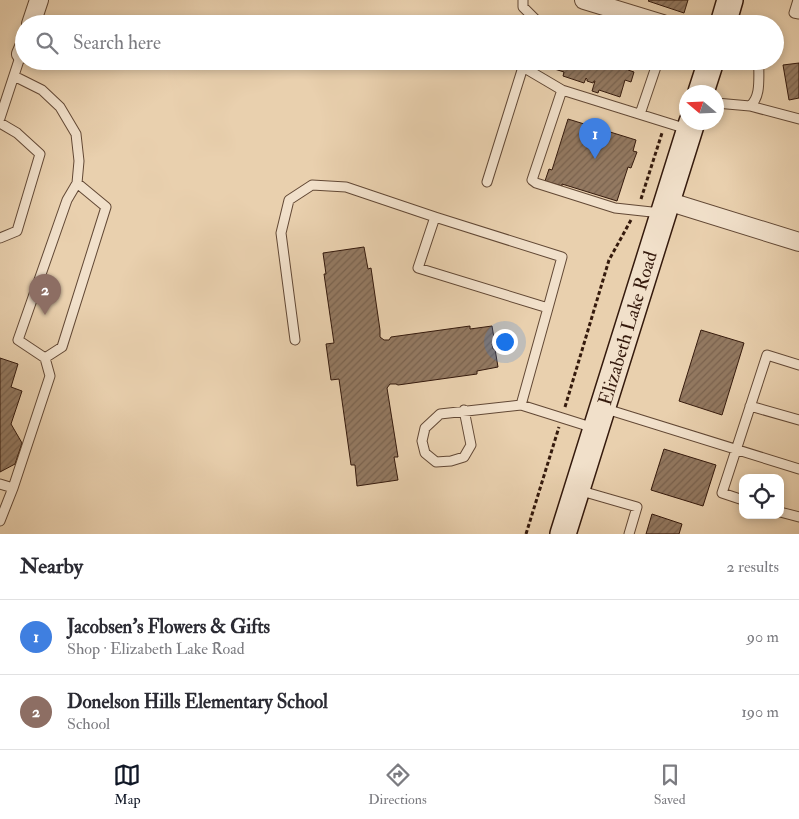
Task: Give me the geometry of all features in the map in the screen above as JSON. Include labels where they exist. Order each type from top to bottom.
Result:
[{"type":"main road","points":[[726,15],[730,0]]},
{"type":"main road","points":[[703,85],[708,70]]},
{"type":"main road","name":"Elizabeth Lake Road","points":[[564,534],[690,130]]},
{"type":"street","points":[[34,15],[40,0]]},
{"type":"street","points":[[584,0],[633,15]]},
{"type":"street","points":[[665,207],[799,242]]},
{"type":"lane","points":[[523,0],[523,7],[531,15]]},
{"type":"lane","points":[[798,0],[794,13],[799,14]]},
{"type":"lane","points":[[0,118],[16,70]]},
{"type":"lane","points":[[487,182],[522,70]]},
{"type":"lane","points":[[533,70],[562,90],[665,122],[679,124]]},
{"type":"lane","points":[[640,114],[655,70]]},
{"type":"lane","points":[[750,106],[758,96],[758,70]]},
{"type":"lane","points":[[0,520],[13,488],[50,376],[45,358],[18,340],[67,200],[77,183],[79,161],[76,134],[60,107],[42,90],[14,76]]},
{"type":"lane","points":[[562,90],[532,180],[615,208],[636,210],[665,207]]},
{"type":"lane","points":[[724,104],[750,106],[799,119]]},
{"type":"lane","points":[[0,123],[17,133],[40,154],[16,231],[0,238]]},
{"type":"lane","points":[[45,358],[62,347],[106,207],[77,183]]},
{"type":"lane","points":[[295,340],[281,233],[289,200],[312,185],[346,187],[562,257],[520,405]]},
{"type":"lane","points":[[435,217],[418,268],[548,308]]},
{"type":"lane","points":[[739,499],[722,493],[767,355],[799,365]]},
{"type":"lane","points":[[464,410],[470,445],[464,457],[451,461],[436,462],[425,453],[422,441],[425,428],[440,414],[464,410],[520,405],[562,418],[599,418],[735,449],[799,469]]},
{"type":"lane","points":[[750,406],[799,420]]},
{"type":"lane","points":[[0,484],[13,488]]},
{"type":"lane","points":[[577,490],[637,508],[629,534]]},
{"type":"lane","points":[[784,513],[799,518]]},
{"type":"path","points":[[526,534],[609,260],[626,233],[643,195],[665,122]]},
{"type":"building","points":[[649,0],[688,0],[684,13]]},
{"type":"building","points":[[799,63],[799,98],[789,100],[784,65]]},
{"type":"building","points":[[558,70],[628,70],[634,72],[631,82],[625,80],[620,97],[599,90],[598,93],[592,91],[595,81],[593,83],[587,81],[586,78],[584,83],[563,76],[564,72]]},
{"type":"building","points":[[568,119],[636,140],[633,151],[637,152],[631,168],[628,167],[617,201],[562,184],[562,186],[545,181],[549,169],[552,170]]},
{"type":"building","points":[[364,247],[368,269],[371,268],[380,337],[384,340],[389,340],[391,337],[470,326],[470,329],[492,326],[495,344],[492,344],[493,349],[495,349],[498,367],[477,371],[477,374],[398,385],[390,384],[387,388],[398,457],[394,457],[398,480],[357,486],[355,465],[351,465],[339,379],[331,380],[326,344],[334,343],[324,274],[326,274],[323,253]]},
{"type":"building","points":[[701,330],[744,343],[722,415],[679,401]]},
{"type":"building","points":[[0,358],[18,364],[11,387],[22,391],[11,424],[22,443],[15,464],[0,472]]},
{"type":"building","points":[[664,449],[716,465],[703,506],[651,490]]},
{"type":"building","points":[[652,514],[682,524],[679,534],[646,534]]},
{"type":"place","name":"Jacobsen's Flowers & Gifts","points":[[595,159]]},
{"type":"place","name":"Donelson Hills Elementary School","points":[[45,315]]}]
